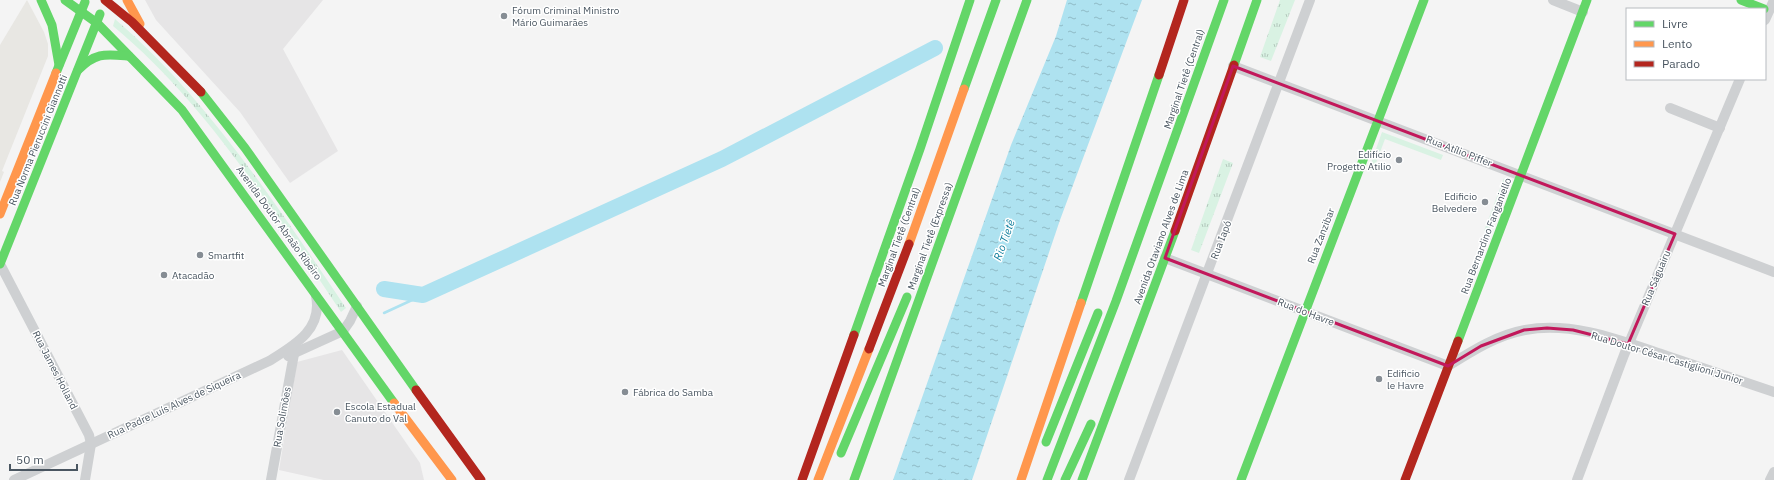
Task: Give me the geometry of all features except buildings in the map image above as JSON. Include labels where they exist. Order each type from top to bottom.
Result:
[{"type":"main road","points":[[41,0],[52,25],[59,66]]},
{"type":"main road","name":"Avenida Doutor Abraão Ribeiro","points":[[65,0],[97,23],[182,110],[314,290],[418,437],[452,480]]},
{"type":"main road","name":"Rua Norma Pieruccini Giannotti","points":[[0,214],[86,0]]},
{"type":"main road","name":"Rua Norma Pieruccini Giannotti","points":[[0,264],[105,0]]},
{"type":"main road","name":"Avenida Doutor Abraão Ribeiro","points":[[105,0],[132,22],[157,46],[206,97],[241,142],[481,480]]},
{"type":"main road","points":[[127,0],[135,16],[154,39],[157,46]]},
{"type":"main road","points":[[802,480],[918,155],[970,0]]},
{"type":"main road","name":"Marginal Tietê (Central)","points":[[818,480],[905,252],[996,0]]},
{"type":"main road","name":"Marginal Tietê (Expressa)","points":[[854,480],[1027,0]]},
{"type":"main road","points":[[1021,480],[1184,0]]},
{"type":"main road","name":"Marginal Tietê (Central)","points":[[1047,480],[1150,209],[1224,0]]},
{"type":"main road","name":"Avenida Otaviano Alves de Lima","points":[[1082,480],[1165,258],[1257,0]]},
{"type":"main road","name":"Rua Zanzibar","points":[[1241,480],[1424,0]]},
{"type":"main road","name":"Rua Bernardino Fanganiello","points":[[1405,480],[1587,0]]},
{"type":"main road","points":[[1741,0],[1757,8]]},
{"type":"main road","points":[[77,72],[90,58],[102,54],[129,56]]},
{"type":"main road","points":[[1130,233],[1150,209]]},
{"type":"main road","points":[[837,463],[914,283],[929,270]]},
{"type":"main road","points":[[1042,451],[1100,307]]},
{"type":"main road","points":[[1101,401],[1114,374],[1131,349]]},
{"type":"main road","points":[[1065,480],[1096,414]]},
{"type":"main road","points":[[418,437],[436,474]]},
{"type":"main road","points":[[1030,480],[1036,466]]},
{"type":"street","name":"Rua Iapó","points":[[1129,480],[1208,274],[1310,0]]},
{"type":"street","points":[[1553,0],[1582,12]]},
{"type":"street","points":[[1767,13],[1774,0]]},
{"type":"street","name":"Rua Atílio Piffer","points":[[1234,66],[1774,272]]},
{"type":"street","name":"Rua Ságuairu","points":[[1577,480],[1628,344],[1740,80]]},
{"type":"street","points":[[1670,108],[1720,128]]},
{"type":"street","name":"Rua do Havre","points":[[1165,258],[1448,366]]},
{"type":"street","name":"Rua James Holland","points":[[0,264],[87,430],[91,444],[86,480]]},
{"type":"street","name":"Rua Padre Luís Alves de Siqueira","points":[[14,480],[269,361],[286,351],[309,331],[316,316],[317,304],[314,290]]},
{"type":"street","points":[[343,331],[350,322],[357,306]]},
{"type":"street","name":"Rua Doutor César Castiglioni Junior","points":[[1448,366],[1481,346],[1524,330],[1547,328],[1573,330],[1598,335],[1628,344],[1774,392]]},
{"type":"street","name":"Rua Padre Luís Alves de Siqueira","points":[[269,361],[294,354],[343,331]]},
{"type":"street","name":"Rua Solimões","points":[[271,480],[294,354]]},
{"type":"street","points":[[1770,480],[1774,472]]},
{"type":"highlighted area","points":[[1233,66],[1675,234],[1628,344],[1573,330],[1547,328],[1524,330],[1481,346],[1448,366],[1165,258]]},
{"type":"shaded area","points":[[27,0],[44,32],[48,44],[48,56],[2,171],[4,172],[0,182],[0,45]]},
{"type":"shaded area","points":[[145,0],[323,0],[283,49],[338,151],[290,183],[240,112],[156,20]]},
{"type":"shaded area","name":"Escola Estadual Canuto do Val","points":[[342,350],[420,463],[424,480],[324,480],[279,470],[297,362]]},
{"type":"green space","points":[[1280,0],[1295,0],[1271,61],[1260,57]]},
{"type":"green space","points":[[115,19],[149,50],[181,84],[240,156],[294,231],[346,308],[341,312],[237,160],[179,89],[113,26]]},
{"type":"green space","points":[[1382,132],[1443,155],[1441,160],[1385,139],[1373,171],[1369,169]]},
{"type":"green space","points":[[1223,159],[1233,163],[1199,253],[1191,250]]},
{"type":"green space","points":[[1504,178],[1506,184],[1488,233],[1484,231]]},
{"type":"water","name":"Rio Tietê","points":[[1067,0],[1142,0],[1060,220],[972,480],[893,480],[1011,145],[1056,36]]},
{"type":"waterway","points":[[384,289],[423,295],[722,159],[935,48]]},
{"type":"waterway","points":[[384,313],[423,295]]},
{"type":"traffic: fast","points":[[41,0],[52,25],[59,65]]},
{"type":"traffic: fast","points":[[65,0],[97,23],[182,110],[394,403]]},
{"type":"traffic: fast","points":[[854,335],[920,149],[970,0]]},
{"type":"traffic: fast","points":[[964,89],[996,0]]},
{"type":"traffic: fast","points":[[854,480],[1027,0]]},
{"type":"traffic: fast","points":[[1047,480],[1116,301],[1224,0]]},
{"type":"traffic: fast","points":[[1234,65],[1257,0]]},
{"type":"traffic: fast","points":[[1241,480],[1424,0]]},
{"type":"traffic: fast","points":[[1458,341],[1587,0]]},
{"type":"traffic: fast","points":[[1741,0],[1761,8]]},
{"type":"traffic: fast","points":[[56,73],[85,2]]},
{"type":"traffic: fast","points":[[0,264],[100,14]]},
{"type":"traffic: fast","points":[[78,70],[84,64],[96,57],[107,55],[129,56]]},
{"type":"traffic: fast","points":[[1081,303],[1159,75]]},
{"type":"traffic: fast","points":[[201,92],[245,148],[416,390]]},
{"type":"traffic: fast","points":[[1082,480],[1175,231]]},
{"type":"traffic: fast","points":[[841,453],[907,297]]},
{"type":"traffic: fast","points":[[1046,442],[1098,313]]},
{"type":"traffic: fast","points":[[1065,480],[1091,424]]},
{"type":"traffic: slow","points":[[127,0],[140,24]]},
{"type":"traffic: slow","points":[[0,214],[56,73]]},
{"type":"traffic: slow","points":[[909,244],[964,89]]},
{"type":"traffic: slow","points":[[1021,480],[1081,303]]},
{"type":"traffic: slow","points":[[818,480],[869,349]]},
{"type":"traffic: slow","points":[[394,403],[452,480]]},
{"type":"traffic: jam","points":[[105,0],[132,22],[201,92]]},
{"type":"traffic: jam","points":[[1159,75],[1184,0]]},
{"type":"traffic: jam","points":[[1175,231],[1234,65]]},
{"type":"traffic: jam","points":[[869,349],[909,244]]},
{"type":"traffic: jam","points":[[802,480],[854,335]]},
{"type":"traffic: jam","points":[[1405,480],[1458,341]]},
{"type":"traffic: jam","points":[[416,390],[481,480]]},
{"type":"place","name":"Fórum Criminal Ministro Mário Guimarães","points":[[504,16]]},
{"type":"place","name":"Edifício Progetto Atilio","points":[[1399,160]]},
{"type":"place","name":"Edificio Belvedere","points":[[1485,202]]},
{"type":"place","name":"Smartfit","points":[[200,255]]},
{"type":"place","name":"Atacadão","points":[[164,275]]},
{"type":"place","name":"Edificio le Havre","points":[[1379,379]]},
{"type":"place","name":"Fábrica do Samba","points":[[625,392]]},
{"type":"place","name":"Escola Estadual Canuto do Val","points":[[337,412]]}]
